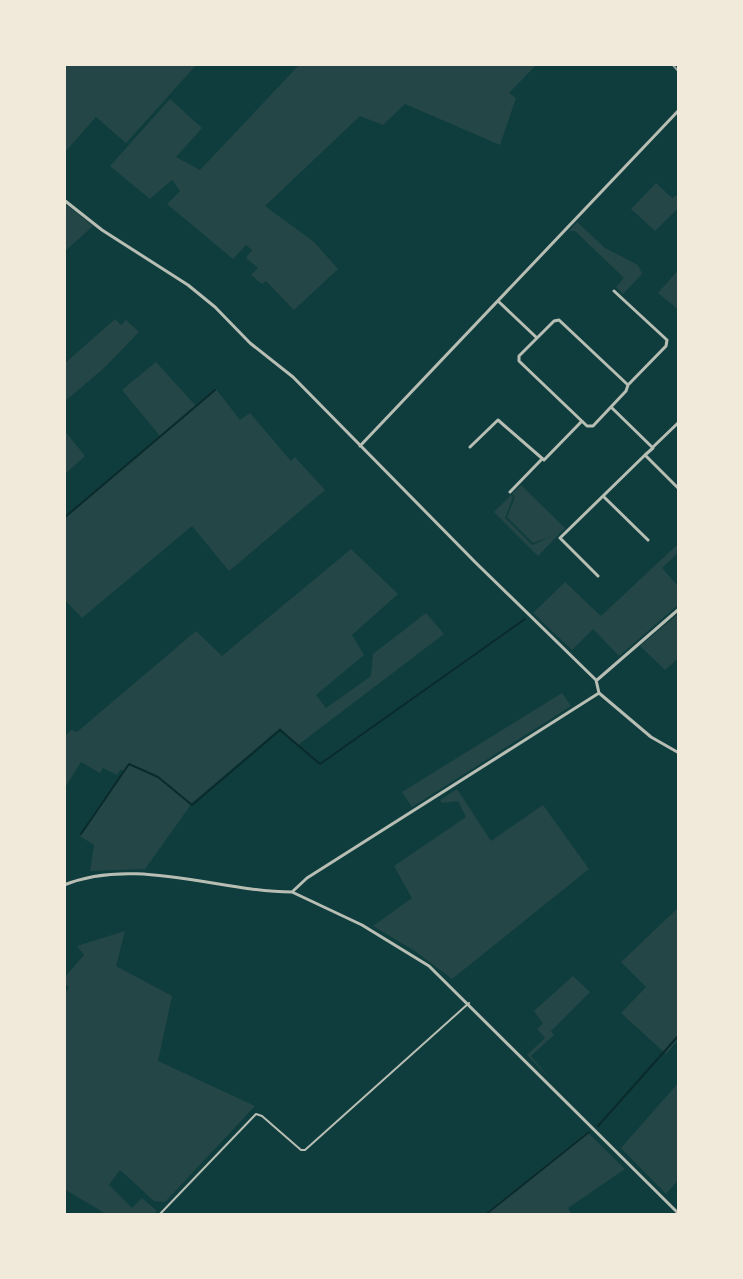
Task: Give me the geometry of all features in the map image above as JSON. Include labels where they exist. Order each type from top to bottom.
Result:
[{"type":"street","points":[[360,446],[679,110]]},
{"type":"street","points":[[64,200],[102,230],[201,295],[250,343],[293,377],[596,680],[599,693],[651,737],[679,753]]},
{"type":"street","points":[[614,291],[667,340],[666,346],[593,426],[587,426],[519,361],[519,356],[554,321],[559,320],[628,385]]},
{"type":"street","points":[[498,301],[537,338]]},
{"type":"street","points":[[611,407],[653,448]]},
{"type":"street","points":[[470,447],[498,420],[542,459]]},
{"type":"street","points":[[510,492],[582,421]]},
{"type":"street","points":[[598,576],[560,538],[679,422]]},
{"type":"street","points":[[645,455],[679,489]]},
{"type":"street","points":[[603,496],[648,540]]},
{"type":"street","points":[[596,680],[679,609]]},
{"type":"street","points":[[292,892],[307,878],[599,693]]},
{"type":"street","points":[[64,885],[95,876],[139,876],[292,892],[362,925],[429,966],[679,1214]]},
{"type":"lane","points":[[159,1215],[253,1115],[262,1116],[301,1150],[305,1150],[469,1003]]},
{"type":"shaded area","points":[[64,64],[197,64],[126,143],[96,117],[65,152]]},
{"type":"shaded area","points":[[300,64],[537,64],[509,93],[516,98],[500,145],[405,104],[383,125],[360,116],[265,206],[314,242],[338,269],[294,310],[266,281],[262,284],[251,275],[258,268],[246,258],[252,250],[246,245],[233,259],[167,204],[180,191],[172,180],[150,199],[110,166],[170,99],[202,128],[176,157],[200,170]]},
{"type":"shaded area","points":[[656,183],[672,198],[679,194],[679,207],[655,231],[631,209]]},
{"type":"shaded area","points":[[64,203],[93,226],[64,252]]},
{"type":"shaded area","points":[[577,222],[605,248],[638,265],[642,274],[623,294],[616,287],[624,278],[575,231],[569,231]]},
{"type":"shaded area","points":[[679,269],[679,310],[658,293]]},
{"type":"shaded area","points":[[115,319],[121,325],[126,320],[139,332],[104,368],[64,402],[64,364]]},
{"type":"shaded area","points":[[156,362],[195,405],[216,389],[240,420],[250,413],[291,461],[295,457],[325,490],[229,571],[192,526],[82,618],[64,599],[64,512],[68,515],[160,436],[122,390]]},
{"type":"shaded area","points":[[64,430],[85,456],[64,475]]},
{"type":"shaded area","points":[[521,485],[565,528],[538,556],[494,512],[511,495],[513,497],[505,518],[532,545],[553,536],[533,543],[507,517],[515,497],[512,494]]},
{"type":"shaded area","points":[[679,543],[679,552],[662,568],[679,587],[679,604],[619,656],[593,629],[572,650],[533,613],[565,582],[601,616]]},
{"type":"shaded area","points":[[351,549],[398,594],[352,635],[364,655],[316,695],[326,708],[371,676],[373,654],[426,613],[444,634],[298,745],[280,728],[192,803],[145,869],[90,871],[94,845],[80,836],[124,772],[121,769],[117,775],[103,768],[100,773],[81,762],[64,789],[66,735],[71,730],[77,732],[196,631],[222,656]]},
{"type":"shaded area","points":[[679,613],[679,658],[665,670],[640,646]]},
{"type":"shaded area","points":[[562,693],[571,706],[412,807],[402,792]]},
{"type":"shaded area","points":[[457,789],[491,841],[543,805],[589,869],[452,979],[415,951],[373,926],[412,898],[394,866],[466,817],[458,801],[442,803],[440,800]]},
{"type":"shaded area","points":[[679,907],[679,1039],[666,1054],[621,1013],[646,987],[621,962]]},
{"type":"shaded area","points":[[125,931],[116,966],[172,996],[158,1061],[255,1106],[165,1202],[154,1201],[120,1170],[109,1185],[132,1208],[142,1198],[157,1211],[153,1215],[108,1215],[64,1189],[64,995],[69,987],[64,983],[64,978],[84,955],[77,946]]},
{"type":"shaded area","points":[[573,976],[590,992],[551,1031],[554,1035],[531,1056],[550,1079],[527,1055],[545,1038],[537,1029],[543,1023],[534,1011]]},
{"type":"shaded area","points":[[679,1082],[679,1179],[666,1194],[621,1148]]},
{"type":"shaded area","points":[[587,1132],[625,1169],[568,1208],[572,1215],[483,1215]]},
{"type":"waterway","points":[[64,518],[215,390]]},
{"type":"waterway","points":[[81,834],[129,764],[158,777],[192,805],[280,730],[320,764],[525,619]]},
{"type":"waterway","points":[[598,1126],[679,1035]]},
{"type":"waterway","points":[[485,1215],[589,1132]]},
{"type":"railway","points":[[672,64],[679,72]]}]
